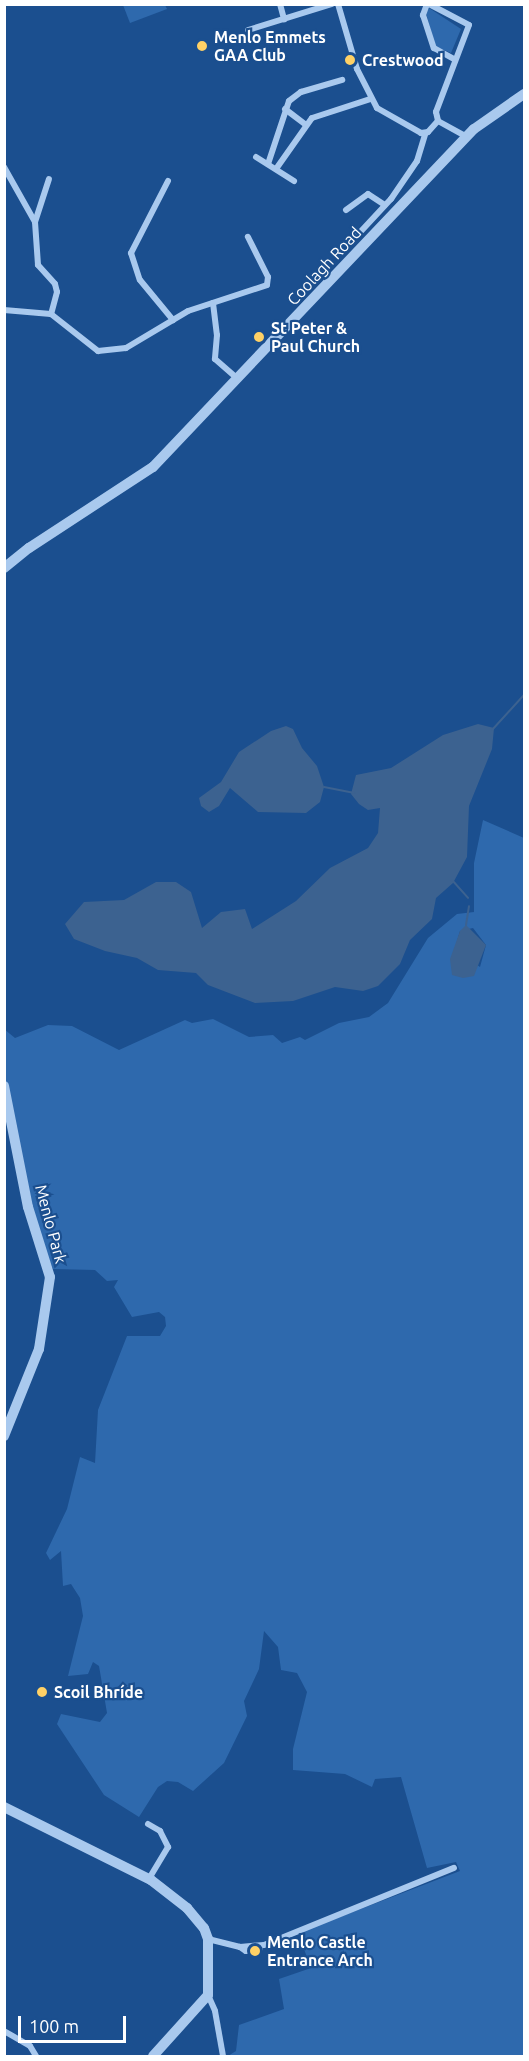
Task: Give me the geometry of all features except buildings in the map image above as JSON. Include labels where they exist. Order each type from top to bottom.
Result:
[{"type":"street","points":[[280,4],[284,19]]},
{"type":"street","points":[[248,30],[332,4]]},
{"type":"street","points":[[338,4],[370,99],[393,118],[425,134]]},
{"type":"street","points":[[438,121],[436,112],[453,59],[469,25],[428,4],[423,15],[434,48],[453,59]]},
{"type":"street","points":[[268,164],[289,101],[301,92],[342,80]]},
{"type":"street","name":"Coolagh Road","points":[[6,564],[153,467],[239,380],[468,136],[489,116],[525,94]]},
{"type":"street","points":[[276,169],[304,124],[323,114],[370,99]]},
{"type":"street","points":[[285,109],[304,124]]},
{"type":"street","points":[[351,242],[385,205],[417,161],[425,134],[438,121]]},
{"type":"street","points":[[438,121],[468,136]]},
{"type":"street","points":[[256,157],[294,181]]},
{"type":"street","points":[[4,168],[36,222]]},
{"type":"street","points":[[49,179],[36,222],[35,257],[57,292],[51,314]]},
{"type":"street","points":[[168,181],[131,253],[140,280],[173,320]]},
{"type":"street","points":[[346,210],[368,194],[385,205]]},
{"type":"street","points":[[4,310],[51,314],[98,351],[126,348],[173,320],[269,282],[248,237]]},
{"type":"street","points":[[213,303],[217,335],[215,359],[239,380]]},
{"type":"street","name":"Menlo Park","points":[[4,1086],[28,1207],[44,1254],[50,1290],[39,1349],[4,1436]]},
{"type":"street","points":[[4,1807],[149,1879],[187,1908],[208,1939],[208,1995],[215,2011],[223,2056]]},
{"type":"street","points":[[148,1824],[160,1831],[168,1847],[149,1879]]},
{"type":"street","points":[[208,1939],[240,1947],[264,1945],[454,1868]]},
{"type":"street","points":[[153,2056],[208,1995]]},
{"type":"street","points":[[4,2031],[30,2046],[36,2056]]},
{"type":"shaded area","points":[[123,5],[165,5],[167,9],[130,23]]},
{"type":"shaded area","points":[[429,8],[461,29],[451,53],[435,46],[426,13]]},
{"type":"shaded area","points":[[478,724],[494,728],[492,749],[469,806],[467,857],[453,883],[436,898],[432,919],[410,940],[400,964],[378,986],[363,991],[335,987],[293,1001],[255,1003],[208,985],[196,973],[158,970],[137,958],[105,951],[74,939],[65,924],[84,902],[124,900],[156,882],[176,882],[191,892],[202,928],[221,912],[245,909],[252,929],[296,901],[330,868],[368,848],[378,833],[380,808],[368,810],[351,794],[356,775],[391,768],[443,735]]},
{"type":"shaded area","points":[[286,726],[293,729],[302,748],[317,766],[324,787],[320,802],[306,813],[258,812],[230,788],[219,806],[209,812],[201,806],[199,798],[221,782],[239,752],[271,731]]},
{"type":"shaded area","points":[[483,820],[524,838],[524,2056],[228,2056],[236,2051],[239,2025],[284,2009],[279,1979],[311,1968],[298,1933],[460,1871],[456,1862],[427,1868],[401,1777],[375,1779],[372,1787],[345,1774],[293,1770],[293,1749],[307,1692],[297,1673],[281,1670],[278,1647],[264,1631],[259,1669],[244,1701],[247,1716],[224,1763],[193,1791],[178,1782],[167,1781],[158,1787],[139,1817],[104,1795],[57,1724],[61,1714],[100,1722],[107,1713],[99,1666],[93,1662],[88,1674],[68,1676],[83,1616],[80,1598],[71,1584],[63,1586],[61,1551],[50,1560],[46,1553],[67,1509],[80,1457],[95,1463],[98,1410],[127,1336],[160,1336],[166,1326],[165,1317],[159,1312],[132,1317],[114,1287],[118,1280],[107,1281],[95,1270],[53,1269],[28,1207],[5,1086],[4,1029],[15,1038],[48,1025],[72,1026],[119,1050],[185,1020],[192,1023],[213,1019],[249,1037],[273,1035],[282,1043],[300,1037],[305,1040],[339,1023],[369,1017],[388,1003],[428,938],[457,914],[474,912],[474,863]],"holes":[[[473,928],[486,945],[480,967],[455,948],[460,931]]]},
{"type":"shaded area","points":[[466,925],[486,945],[474,976],[463,978],[452,975],[450,959],[460,931]]},
{"type":"waterway","points":[[492,730],[524,695]]},
{"type":"waterway","points":[[324,787],[354,793]]},
{"type":"waterway","points":[[452,880],[468,898]]},
{"type":"waterway","points":[[466,925],[469,906]]},
{"type":"place","name":"Menlo Emmets GAA Club","points":[[202,46]]},
{"type":"place","name":"Crestwood","points":[[350,60]]},
{"type":"place","name":"St Peter & Paul Church","points":[[259,337]]},
{"type":"place","name":"Scoil Bhríde","points":[[42,1692]]},
{"type":"place","name":"Menlo Castle Entrance Arch","points":[[255,1951]]}]
